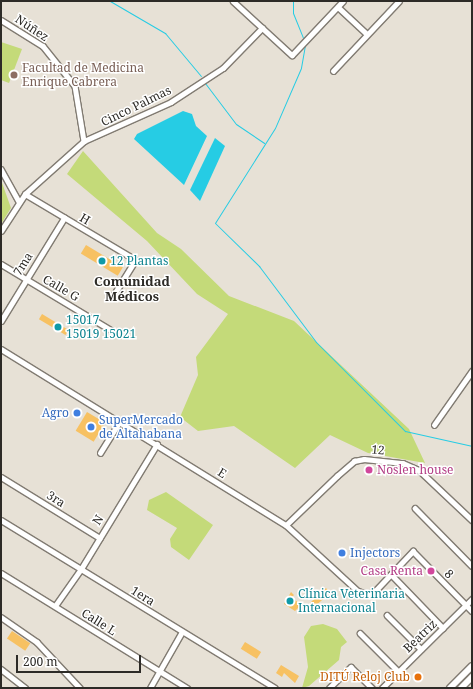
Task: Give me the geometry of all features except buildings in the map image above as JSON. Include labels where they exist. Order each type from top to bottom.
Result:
[{"type":"highway","points":[[450,688],[472,666]]},
{"type":"highway","points":[[461,688],[472,677]]},
{"type":"street","points":[[233,1],[292,55],[343,1]]},
{"type":"street","points":[[333,71],[363,42],[366,33],[399,1]]},
{"type":"street","points":[[338,7],[366,33]]},
{"type":"street","name":"Núñez","points":[[1,20],[43,46],[75,86],[84,142]]},
{"type":"street","name":"Cinco Palmas","points":[[1,231],[19,201],[25,194],[84,142],[171,102],[223,68],[262,28]]},
{"type":"street","points":[[1,169],[19,201]]},
{"type":"street","name":"H","points":[[25,194],[136,260],[114,298]]},
{"type":"street","name":"7ma","points":[[1,322],[64,218]]},
{"type":"street","name":"Calle G","points":[[1,264],[112,330]]},
{"type":"street","name":"E","points":[[1,349],[120,421],[286,525],[358,591],[367,594],[375,591],[413,552]]},
{"type":"street","points":[[434,425],[472,371]]},
{"type":"street","points":[[100,453],[120,421]]},
{"type":"street","name":"N","points":[[55,606],[81,569],[157,444]]},
{"type":"street","name":"12","points":[[286,525],[343,471],[364,459],[403,463],[419,470],[472,520]]},
{"type":"street","name":"3ra","points":[[1,477],[100,538]]},
{"type":"street","points":[[415,508],[472,566]]},
{"type":"street","name":"1era","points":[[1,520],[275,688]]},
{"type":"street","name":"8","points":[[413,552],[472,611]]},
{"type":"street","name":"Calle L","points":[[1,573],[187,688]]},
{"type":"street","points":[[391,574],[442,628]]},
{"type":"street","name":"Beatriz","points":[[382,688],[472,599]]},
{"type":"street","points":[[387,615],[420,649]]},
{"type":"street","points":[[1,617],[37,642],[80,688]]},
{"type":"street","points":[[150,688],[182,632]]},
{"type":"street","points":[[360,632],[398,671]]},
{"type":"street","points":[[329,688],[351,666],[372,688]]},
{"type":"street","points":[[1,669],[25,688]]},
{"type":"green space","points":[[1,42],[22,49],[9,83],[1,80]]},
{"type":"green space","points":[[83,151],[157,233],[181,249],[229,296],[294,321],[409,429],[425,463],[368,453],[330,435],[295,468],[234,426],[198,431],[180,417],[198,375],[196,357],[228,314],[197,294],[147,241],[67,174]]},
{"type":"green space","points":[[1,180],[11,208],[1,224]]},
{"type":"green space","points":[[166,492],[213,525],[189,560],[171,547],[170,539],[177,528],[147,510],[149,500]]},
{"type":"green space","points":[[323,624],[337,629],[347,642],[341,647],[339,660],[309,686],[302,688],[308,667],[304,637],[311,626]]},
{"type":"water","points":[[183,111],[192,114],[196,126],[207,136],[184,185],[134,139],[137,134]]},
{"type":"water","points":[[215,138],[225,146],[200,201],[190,190]]},
{"type":"waterway","points":[[110,1],[165,33],[201,76]]},
{"type":"waterway","points":[[293,1],[293,13],[304,40]]},
{"type":"waterway","points":[[305,45],[301,68],[275,128],[215,223],[259,266],[316,342],[405,431],[472,446]]},
{"type":"waterway","points":[[205,83],[236,124],[264,143]]},
{"type":"place","name":"Facultad de Medicina Enrique Cabrera","points":[[14,75]]},
{"type":"place","name":"12 Plantas","points":[[102,261]]},
{"type":"place","name":"15017 15019 15021","points":[[58,327]]},
{"type":"place","name":"Agro","points":[[77,413]]},
{"type":"place","name":"SuperMercado de Altahabana","points":[[91,427]]},
{"type":"place","name":"Noslen house","points":[[369,470]]},
{"type":"place","name":"Injectors","points":[[342,553]]},
{"type":"place","name":"Casa Renta","points":[[431,571]]},
{"type":"place","name":"Clínica Veterinaria Internacional","points":[[290,601]]},
{"type":"place","name":"DITÚ Reloj Club","points":[[418,677]]},
{"type":"district","name":"Comunidad Médicos","points":[[132,290]]}]
